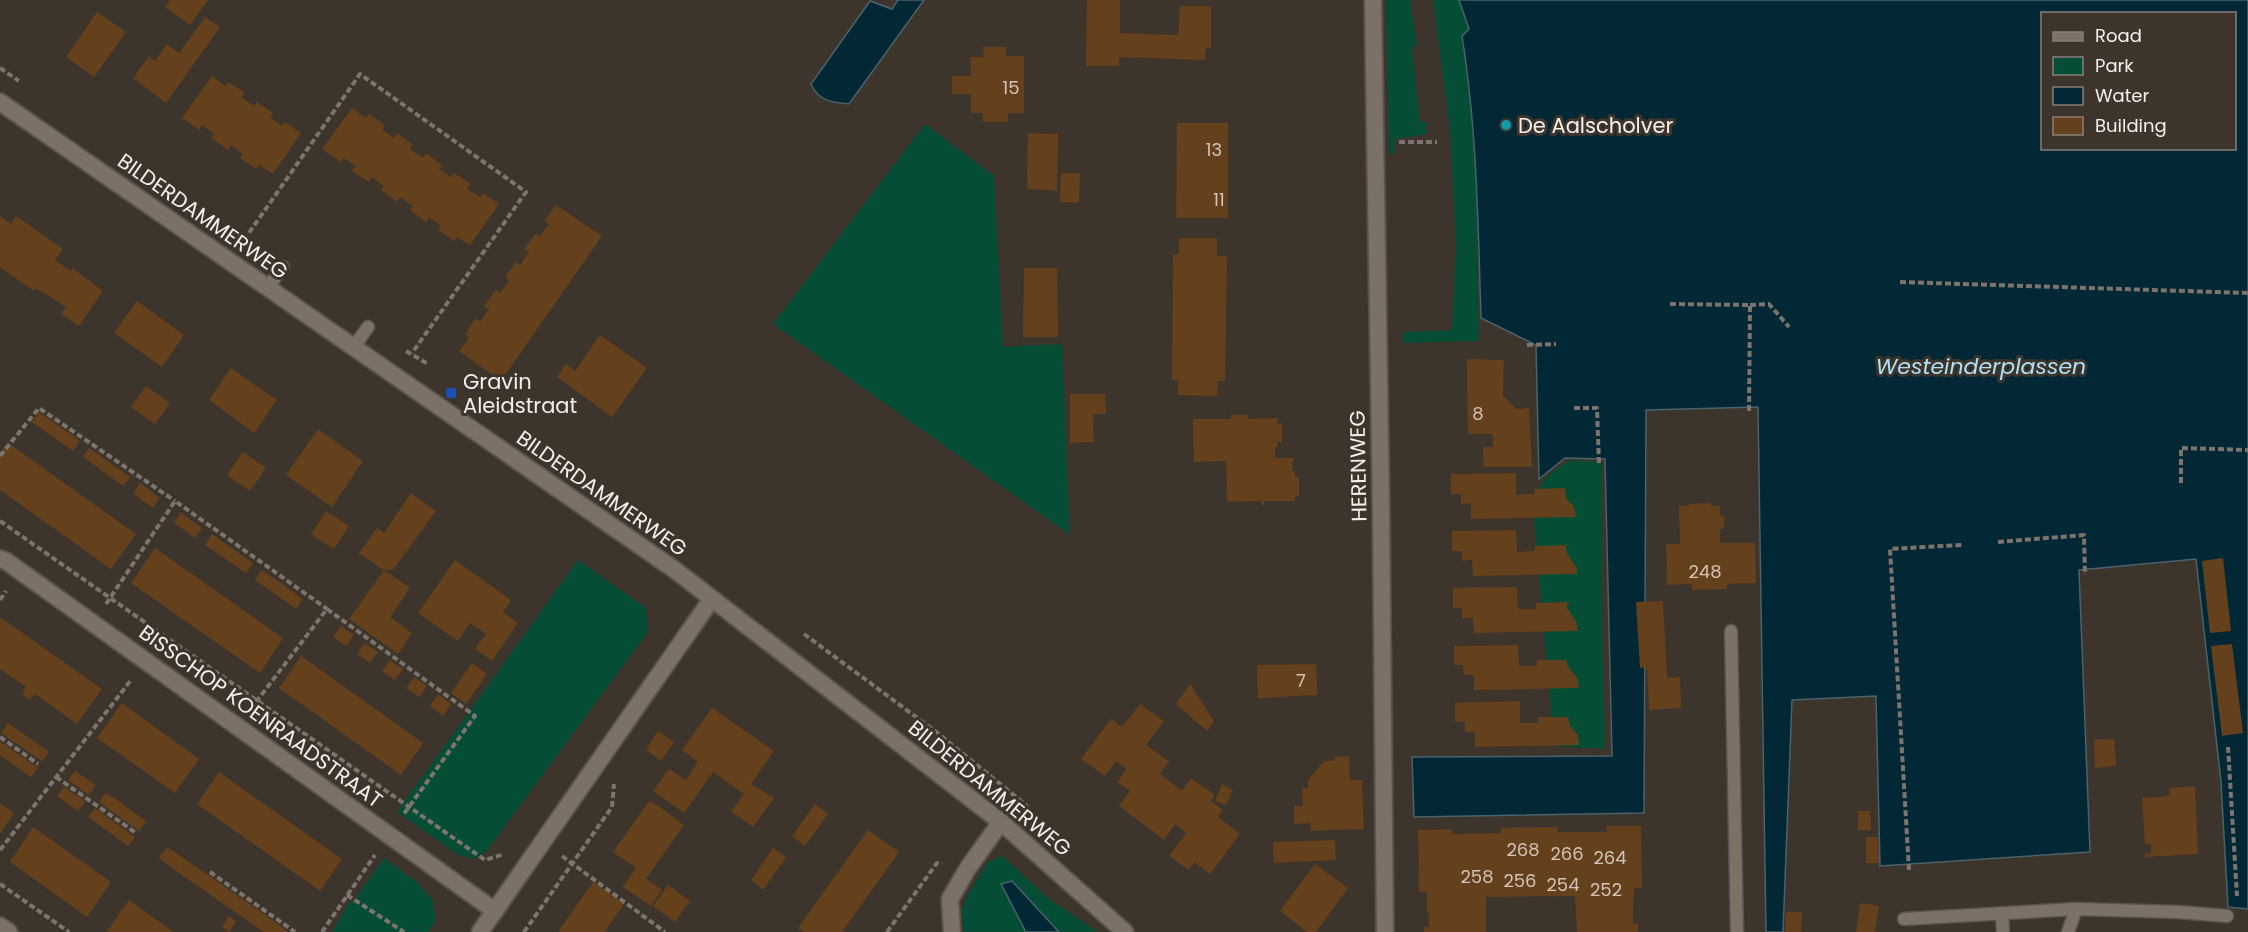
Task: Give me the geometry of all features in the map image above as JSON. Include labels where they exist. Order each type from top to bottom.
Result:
[{"type":"street","name":"HERENWEG","points":[[1373,0],[1382,508],[1385,932]]},
{"type":"street","name":"BILDERDAMMERWEG","points":[[0,102],[667,564],[1001,822],[1125,932]]},
{"type":"street","name":"BISSCHOP KOENRAADSTRAAT","points":[[0,559],[6,561],[495,910]]},
{"type":"street","points":[[480,932],[711,600]]},
{"type":"street","points":[[952,932],[950,899],[968,868],[1001,822]]},
{"type":"street","points":[[0,926],[9,932]]},
{"type":"lane","points":[[267,288],[283,267]]},
{"type":"lane","points":[[353,348],[368,327]]},
{"type":"lane","points":[[1731,631],[1737,932]]},
{"type":"lane","points":[[2068,932],[2076,909]]},
{"type":"lane","points":[[1904,919],[2076,909],[2227,916]]},
{"type":"lane","points":[[2002,913],[2003,932]]},
{"type":"path","points":[[244,240],[360,74],[526,192],[412,353]]},
{"type":"path","points":[[1398,150],[1398,142],[1437,141]]},
{"type":"path","points":[[1900,282],[2248,293]]},
{"type":"path","points":[[1670,304],[1769,304],[1789,327]]},
{"type":"path","points":[[1749,413],[1750,304]]},
{"type":"path","points":[[1527,345],[1557,344]]},
{"type":"path","points":[[0,456],[39,408],[327,609],[475,716],[322,932]]},
{"type":"path","points":[[1574,408],[1597,408],[1599,464]]},
{"type":"path","points":[[2181,483],[2181,448],[2248,450]]},
{"type":"path","points":[[93,623],[174,501]]},
{"type":"path","points":[[0,521],[485,860],[543,842],[665,932]]},
{"type":"path","points":[[1998,542],[2084,535],[2085,575]]},
{"type":"path","points":[[1909,870],[1890,549],[1962,545]]},
{"type":"path","points":[[237,726],[327,609]]},
{"type":"path","points":[[0,850],[146,661]]},
{"type":"path","points":[[0,737],[38,764]]},
{"type":"path","points":[[2228,747],[2237,900]]},
{"type":"path","points":[[524,932],[612,807],[615,775],[598,762]]},
{"type":"path","points":[[56,777],[136,833]]},
{"type":"path","points":[[887,932],[937,863],[968,868]]},
{"type":"path","points":[[210,872],[295,932]]},
{"type":"path","points":[[0,884],[69,932]]},
{"type":"path","points":[[347,895],[404,932]]},
{"type":"green space","points":[[1386,0],[1410,0],[1417,45],[1412,48],[1420,121],[1426,123],[1427,134],[1395,139],[1394,154],[1389,154]]},
{"type":"green space","points":[[1433,0],[1459,0],[1469,29],[1462,36],[1474,150],[1479,341],[1403,343],[1403,332],[1452,330],[1456,246],[1450,130]]},
{"type":"green space","points":[[925,124],[994,176],[1003,347],[1062,344],[1070,535],[773,324]]},
{"type":"green space","points":[[1570,460],[1602,462],[1605,749],[1554,746],[1534,518],[1542,483]]},
{"type":"green space","points":[[578,560],[646,608],[648,632],[486,852],[472,859],[457,854],[397,812]]},
{"type":"green space","points":[[1002,856],[1048,898],[1098,932],[1059,932],[1012,881],[1002,885],[1026,932],[964,932],[962,910],[967,896],[988,862]]},
{"type":"green space","points":[[384,858],[418,883],[432,899],[436,920],[428,932],[332,932],[350,901],[353,902]]},
{"type":"water","points":[[898,0],[924,0],[849,104],[822,98],[811,84],[870,1],[892,9]]},
{"type":"water","name":"Westeinderplassen","points":[[1459,0],[2248,0],[2248,909],[2228,907],[2221,782],[2196,559],[2079,570],[2090,852],[1880,866],[1876,696],[1792,700],[1783,932],[1766,932],[1758,407],[1646,410],[1644,813],[1414,817],[1412,757],[1612,756],[1605,459],[1565,458],[1539,479],[1536,345],[1481,318],[1474,142],[1462,36],[1469,29]]},
{"type":"water","points":[[1012,881],[1059,932],[1026,932],[1001,884]]},
{"type":"building","points":[[170,0],[208,0],[190,25],[165,7]]},
{"type":"building","points":[[1087,0],[1120,0],[1120,33],[1178,35],[1180,6],[1211,6],[1211,48],[1206,48],[1205,60],[1119,57],[1119,66],[1086,66]]},
{"type":"building","points":[[97,12],[126,32],[94,77],[66,57]]},
{"type":"building","points":[[205,17],[220,27],[166,103],[133,78],[149,56],[155,61],[167,44],[179,53]]},
{"type":"building","points":[[983,47],[1006,47],[1006,56],[1024,56],[1024,113],[1008,113],[1008,122],[983,122],[983,113],[971,113],[971,94],[952,94],[952,76],[971,76],[970,57],[984,57]]},
{"type":"building","points":[[212,76],[225,86],[228,82],[245,93],[241,97],[254,106],[257,102],[273,113],[270,117],[282,126],[285,122],[301,133],[273,174],[259,165],[256,169],[240,158],[243,154],[231,145],[228,150],[211,138],[215,134],[202,125],[199,130],[182,118]]},
{"type":"building","points":[[352,108],[366,118],[369,114],[385,125],[382,129],[394,138],[397,133],[413,145],[410,149],[423,158],[426,153],[442,165],[439,169],[451,177],[454,173],[471,184],[467,189],[480,197],[483,193],[499,204],[470,245],[457,237],[454,241],[438,230],[441,226],[429,217],[426,222],[410,210],[413,206],[400,197],[397,202],[381,190],[384,186],[372,177],[369,182],[352,171],[356,166],[343,158],[341,162],[322,149]]},
{"type":"building","points":[[1177,123],[1228,123],[1228,218],[1176,218]]},
{"type":"building","points":[[1028,133],[1058,134],[1057,191],[1027,189]]},
{"type":"building","points":[[1061,173],[1080,173],[1079,203],[1060,202]]},
{"type":"building","points":[[556,205],[602,236],[501,381],[459,351],[469,338],[465,334],[476,318],[480,322],[489,309],[484,306],[496,290],[500,293],[509,281],[505,277],[516,262],[520,265],[529,252],[524,249],[536,233],[540,236],[549,224],[544,221]]},
{"type":"building","points":[[0,216],[11,224],[16,216],[63,249],[55,260],[71,271],[72,268],[103,291],[79,326],[61,314],[66,307],[36,288],[34,291],[0,267]]},
{"type":"building","points":[[1179,238],[1217,238],[1217,256],[1227,256],[1225,381],[1218,381],[1217,396],[1178,395],[1178,380],[1172,380],[1173,255],[1179,254]]},
{"type":"building","points":[[1024,268],[1057,268],[1058,337],[1023,337]]},
{"type":"building","points":[[137,301],[184,335],[162,367],[114,333]]},
{"type":"building","points":[[600,335],[647,368],[612,417],[557,377],[566,364],[575,371]]},
{"type":"building","points":[[1467,359],[1504,360],[1503,397],[1516,409],[1529,408],[1532,467],[1484,467],[1483,447],[1493,447],[1493,434],[1468,434]]},
{"type":"building","points":[[231,368],[277,400],[254,433],[209,400]]},
{"type":"building","points":[[146,386],[170,403],[155,424],[131,407]]},
{"type":"building","points":[[1070,394],[1105,394],[1106,414],[1093,414],[1094,442],[1070,443]]},
{"type":"building","points":[[39,412],[80,441],[73,451],[32,422]]},
{"type":"building","points":[[1231,415],[1248,415],[1248,419],[1278,418],[1277,424],[1282,423],[1282,442],[1277,442],[1275,458],[1294,458],[1292,471],[1295,471],[1295,477],[1299,477],[1299,496],[1295,496],[1295,501],[1264,501],[1264,505],[1261,505],[1261,501],[1227,502],[1226,461],[1194,462],[1193,419],[1231,419]]},
{"type":"building","points":[[318,429],[363,461],[332,507],[286,475]]},
{"type":"building","points":[[8,443],[136,534],[111,569],[0,490],[0,455]]},
{"type":"building","points":[[89,448],[130,477],[123,486],[83,457]]},
{"type":"building","points":[[243,452],[266,468],[250,491],[227,475]]},
{"type":"building","points":[[1516,473],[1516,495],[1535,494],[1534,489],[1565,488],[1566,498],[1574,507],[1576,517],[1471,519],[1471,503],[1461,504],[1461,494],[1451,494],[1451,474]]},
{"type":"building","points":[[140,483],[160,498],[153,508],[133,494]]},
{"type":"building","points":[[411,493],[436,511],[393,570],[382,569],[359,553],[377,528],[384,533]]},
{"type":"building","points":[[1710,503],[1712,506],[1720,506],[1720,514],[1724,517],[1724,527],[1720,530],[1720,543],[1755,543],[1756,583],[1727,584],[1727,589],[1692,590],[1692,584],[1667,585],[1666,544],[1680,544],[1679,506]]},
{"type":"building","points":[[326,511],[349,526],[334,549],[311,534]]},
{"type":"building","points":[[181,513],[202,528],[195,538],[174,523]]},
{"type":"building","points":[[1516,530],[1517,552],[1535,551],[1535,546],[1566,545],[1567,554],[1577,568],[1577,574],[1473,576],[1472,560],[1462,561],[1462,551],[1452,551],[1452,531]]},
{"type":"building","points":[[212,534],[253,563],[246,573],[205,545]]},
{"type":"building","points":[[155,548],[283,638],[260,673],[131,583]]},
{"type":"building","points":[[2223,558],[2231,631],[2210,633],[2202,561]]},
{"type":"building","points":[[455,560],[511,600],[503,612],[518,623],[492,661],[475,649],[486,634],[470,623],[458,641],[418,613]]},
{"type":"building","points":[[262,570],[303,599],[296,609],[255,580]]},
{"type":"building","points":[[384,570],[410,588],[390,617],[412,633],[398,654],[349,619]]},
{"type":"building","points":[[1517,587],[1518,609],[1536,609],[1536,603],[1571,602],[1567,604],[1567,608],[1576,621],[1578,631],[1474,633],[1473,618],[1462,618],[1462,608],[1453,608],[1453,588]]},
{"type":"building","points":[[1663,601],[1667,678],[1680,677],[1681,708],[1649,710],[1647,667],[1640,668],[1636,602]]},
{"type":"building","points":[[0,617],[102,689],[77,724],[35,694],[30,700],[22,694],[26,687],[0,669]]},
{"type":"building","points":[[341,626],[354,635],[346,646],[333,637]]},
{"type":"building","points":[[365,643],[378,652],[370,663],[357,654]]},
{"type":"building","points":[[2232,644],[2243,733],[2222,736],[2211,646]]},
{"type":"building","points":[[1518,645],[1519,666],[1537,666],[1537,660],[1567,660],[1567,665],[1577,678],[1579,688],[1474,690],[1474,675],[1464,675],[1463,665],[1454,665],[1454,646]]},
{"type":"building","points":[[301,656],[423,743],[401,775],[279,688]]},
{"type":"building","points":[[390,660],[403,669],[395,680],[382,671]]},
{"type":"building","points":[[472,663],[487,674],[466,704],[451,693]]},
{"type":"building","points":[[1316,664],[1317,695],[1258,698],[1257,665]]},
{"type":"building","points":[[414,677],[427,686],[419,697],[406,688]]},
{"type":"building","points":[[1190,684],[1214,721],[1207,731],[1176,704]]},
{"type":"building","points":[[438,694],[451,704],[443,716],[430,706]]},
{"type":"building","points":[[1520,701],[1520,723],[1538,723],[1538,717],[1568,717],[1570,726],[1578,735],[1579,745],[1475,747],[1475,732],[1465,732],[1465,722],[1455,722],[1455,703]]},
{"type":"building","points":[[122,703],[199,759],[175,793],[97,738]]},
{"type":"building","points":[[1140,704],[1164,721],[1146,745],[1169,761],[1160,774],[1182,791],[1191,778],[1215,795],[1211,801],[1223,810],[1218,817],[1240,834],[1210,874],[1194,862],[1189,870],[1169,856],[1186,833],[1175,824],[1164,840],[1119,806],[1130,791],[1117,782],[1127,769],[1116,761],[1105,776],[1081,759],[1111,719],[1122,727]]},
{"type":"building","points":[[712,708],[774,751],[751,784],[774,798],[753,827],[731,811],[744,794],[713,772],[684,813],[653,791],[669,769],[686,780],[698,762],[682,750]]},
{"type":"building","points":[[8,723],[49,752],[42,761],[1,733]]},
{"type":"building","points":[[658,731],[674,742],[661,761],[646,750]]},
{"type":"building","points":[[2114,739],[2116,766],[2095,768],[2094,740]]},
{"type":"building","points":[[0,741],[38,768],[31,777],[0,755]]},
{"type":"building","points":[[1349,756],[1350,780],[1362,780],[1364,829],[1311,831],[1310,823],[1294,824],[1294,806],[1303,806],[1302,788],[1308,788],[1308,780],[1324,761],[1334,761],[1334,757]]},
{"type":"building","points":[[75,771],[96,785],[89,795],[68,780]]},
{"type":"building","points":[[219,772],[342,859],[320,891],[197,804]]},
{"type":"building","points":[[1222,784],[1233,790],[1226,805],[1215,801]]},
{"type":"building","points":[[2195,786],[2198,854],[2145,857],[2145,854],[2151,853],[2151,844],[2145,844],[2142,798],[2170,796],[2169,788]]},
{"type":"building","points":[[64,787],[85,801],[78,811],[57,796]]},
{"type":"building","points":[[106,792],[146,821],[139,831],[99,802]]},
{"type":"building","points":[[650,800],[684,825],[645,878],[662,890],[651,906],[623,887],[636,868],[613,852]]},
{"type":"building","points":[[0,803],[14,813],[0,834]]},
{"type":"building","points":[[815,804],[828,814],[805,846],[792,836]]},
{"type":"building","points":[[95,808],[135,837],[128,846],[88,817]]},
{"type":"building","points":[[1858,811],[1870,811],[1871,830],[1858,830]]},
{"type":"building","points":[[1606,826],[1641,826],[1642,888],[1634,888],[1633,909],[1633,924],[1638,923],[1638,932],[1577,932],[1575,896],[1486,897],[1486,932],[1424,932],[1424,927],[1429,927],[1429,913],[1427,913],[1427,892],[1419,892],[1418,830],[1452,829],[1452,834],[1501,833],[1501,828],[1558,827],[1557,832],[1607,832]]},
{"type":"building","points":[[33,827],[111,882],[87,917],[10,862]]},
{"type":"building","points":[[868,830],[899,852],[842,932],[804,932],[798,928]]},
{"type":"building","points":[[1866,837],[1878,837],[1879,863],[1866,863]]},
{"type":"building","points":[[1335,840],[1336,860],[1274,863],[1273,842]]},
{"type":"building","points":[[167,847],[289,932],[264,932],[183,876],[159,858]]},
{"type":"building","points":[[773,848],[786,857],[763,890],[751,880]]},
{"type":"building","points":[[1315,864],[1348,888],[1316,932],[1307,932],[1280,911]]},
{"type":"building","points":[[593,882],[624,904],[606,930],[604,932],[558,932]]},
{"type":"building","points":[[668,885],[690,901],[675,922],[653,906]]},
{"type":"building","points":[[129,900],[154,918],[174,932],[106,932]]},
{"type":"building","points":[[1860,903],[1879,906],[1875,932],[1856,932]]},
{"type":"building","points":[[1786,912],[1802,912],[1801,932],[1785,932]]},
{"type":"building","points":[[229,916],[236,922],[229,932],[222,927]]},
{"type":"place","name":"De Aalscholver","points":[[1506,125]]},
{"type":"place","name":"Gravin Aleidstraat","points":[[451,393]]}]
